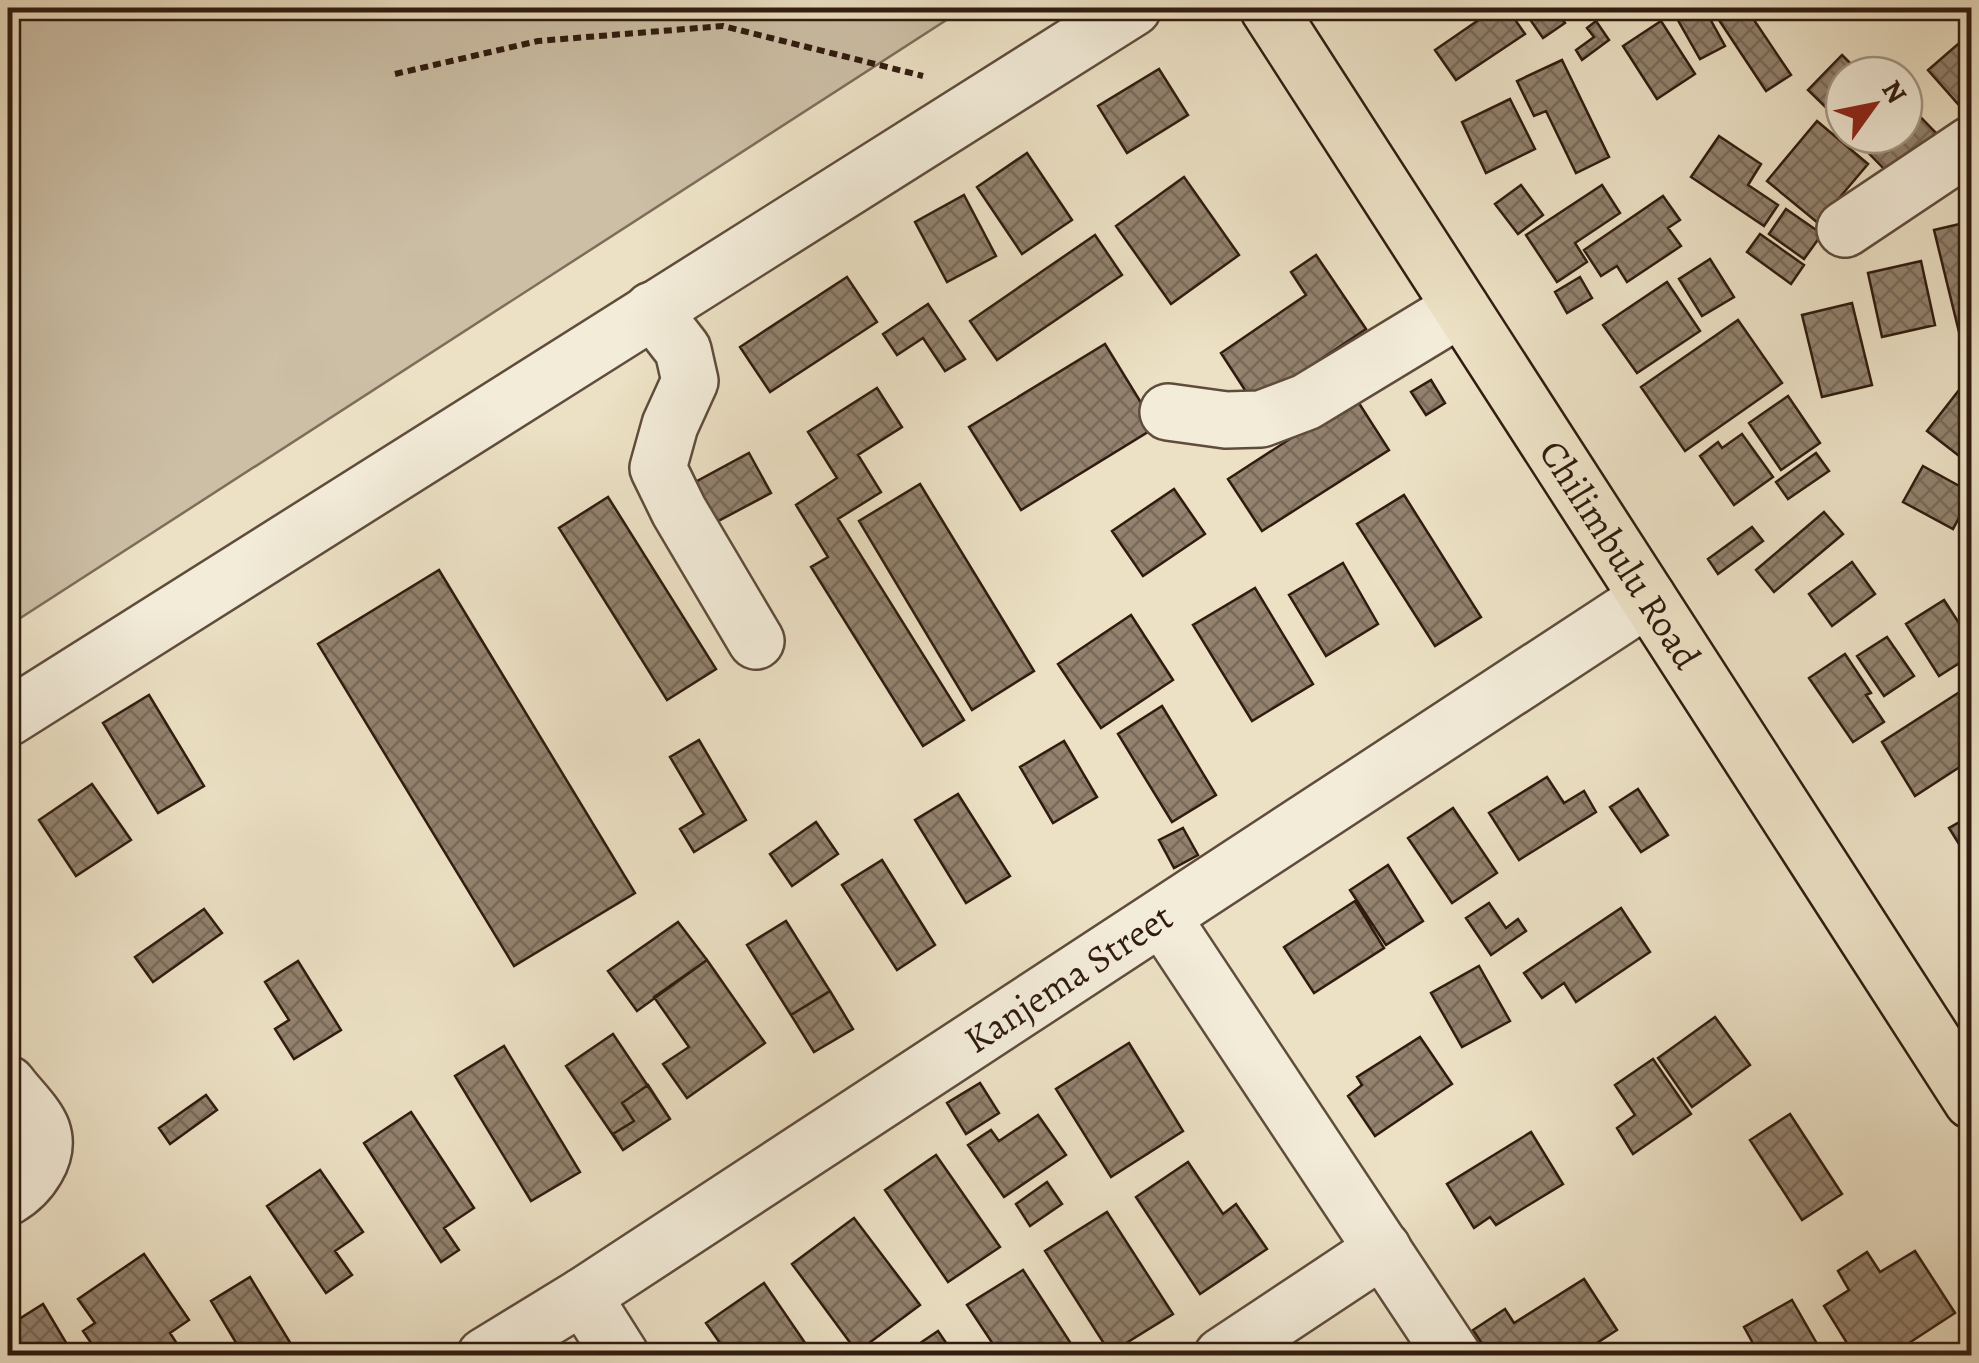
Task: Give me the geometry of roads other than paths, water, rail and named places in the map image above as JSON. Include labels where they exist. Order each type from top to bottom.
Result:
[{"type":"main road","name":"Chilimbulu Road","points":[[1268,8],[1972,1101]]},
{"type":"street","points":[[8,718],[1133,8]]},
{"type":"street","points":[[1845,228],[1972,144]]},
{"type":"street","points":[[1168,412],[1226,420],[1261,419],[1306,402],[1461,308]]},
{"type":"street","points":[[652,310],[683,350],[690,381],[670,425],[658,468],[756,640]]},
{"type":"street","name":"Kanjema Street","points":[[484,1356],[583,1296],[1648,598]]},
{"type":"street","points":[[1162,917],[1453,1356]]},
{"type":"street","points":[[8,1084],[42,1130],[43,1158],[20,1190],[8,1197]]},
{"type":"street","points":[[1222,1356],[1383,1249]]},
{"type":"street","points":[[583,1296],[621,1356]]}]
